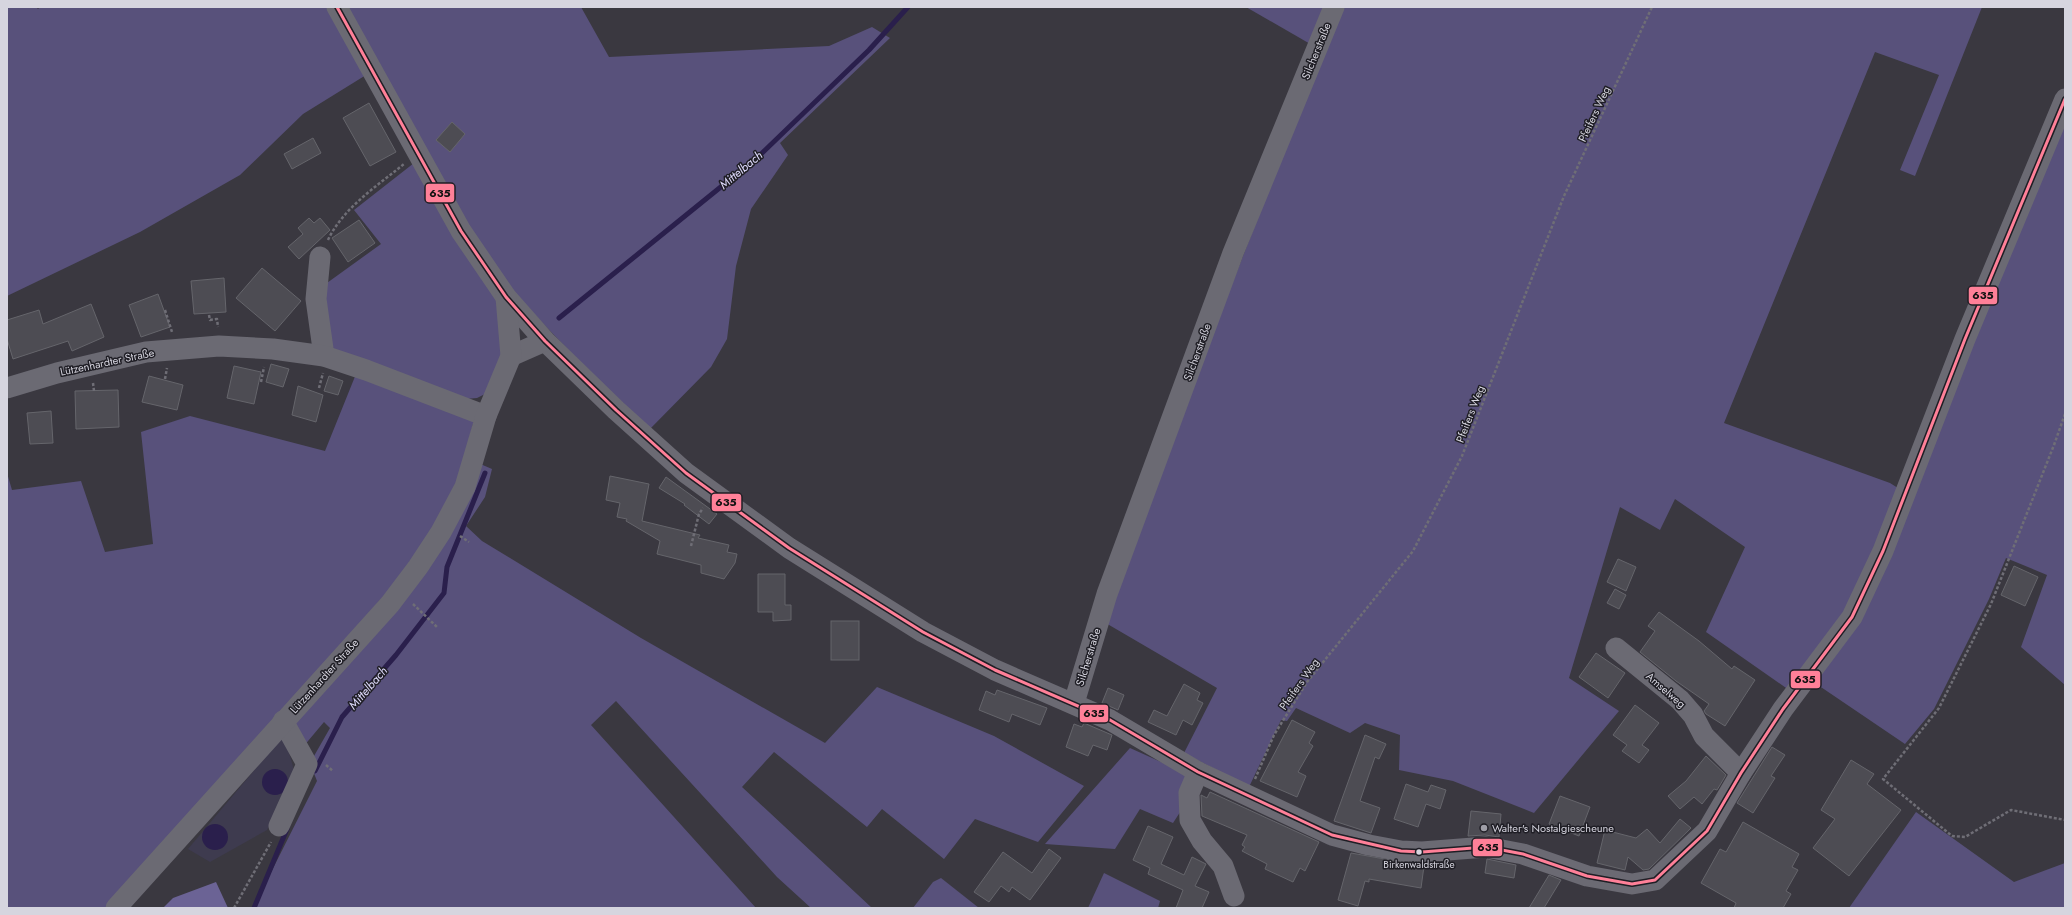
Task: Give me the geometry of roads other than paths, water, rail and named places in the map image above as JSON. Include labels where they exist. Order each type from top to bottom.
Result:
[{"type":"street","points":[[337,7],[461,231],[506,297],[545,340],[622,416],[686,473],[790,548],[923,632],[995,670],[1038,690],[1074,703],[1110,720],[1198,772],[1248,794],[1332,835],[1369,845],[1401,851],[1422,852],[1486,847],[1523,854],[1588,876],[1632,884],[1655,880],[1707,831],[1740,773],[1783,709],[1852,616],[1883,551],[1965,339],[2065,99]]},
{"type":"street","name":"Silcherstraße","points":[[1074,703],[1107,594],[1233,253],[1334,7]]},
{"type":"street","points":[[320,257],[316,299],[324,356]]},
{"type":"street","name":"Lützenhardter Straße","points":[[116,908],[390,604],[426,556],[441,532],[465,487],[486,416],[511,356],[506,297]]},
{"type":"street","points":[[511,356],[545,340]]},
{"type":"street","name":"Lützenhardter Straße","points":[[7,388],[114,358],[146,352],[220,346],[273,349],[324,356],[366,370],[486,416]]},
{"type":"street","name":"Amselweg","points":[[1616,648],[1680,700],[1693,715],[1704,736],[1740,773]]},
{"type":"street","points":[[279,826],[307,764],[283,721]]},
{"type":"street","points":[[1198,772],[1189,794],[1190,820],[1202,841],[1223,866],[1234,896]]},
{"type":"waterway","name":"Mittelbach","points":[[559,318],[759,156],[869,50],[908,7]]},
{"type":"waterway","name":"Mittelbach","points":[[315,771],[342,717],[396,655],[444,593],[447,567],[485,473]]},
{"type":"waterway","name":"Mittelbach","points":[[254,908],[287,829]]},
{"type":"place","name":"Walter's Nostalgiescheune","points":[[1484,828]]},
{"type":"place","name":"Birkenwaldstraße","points":[[1419,852]]}]
